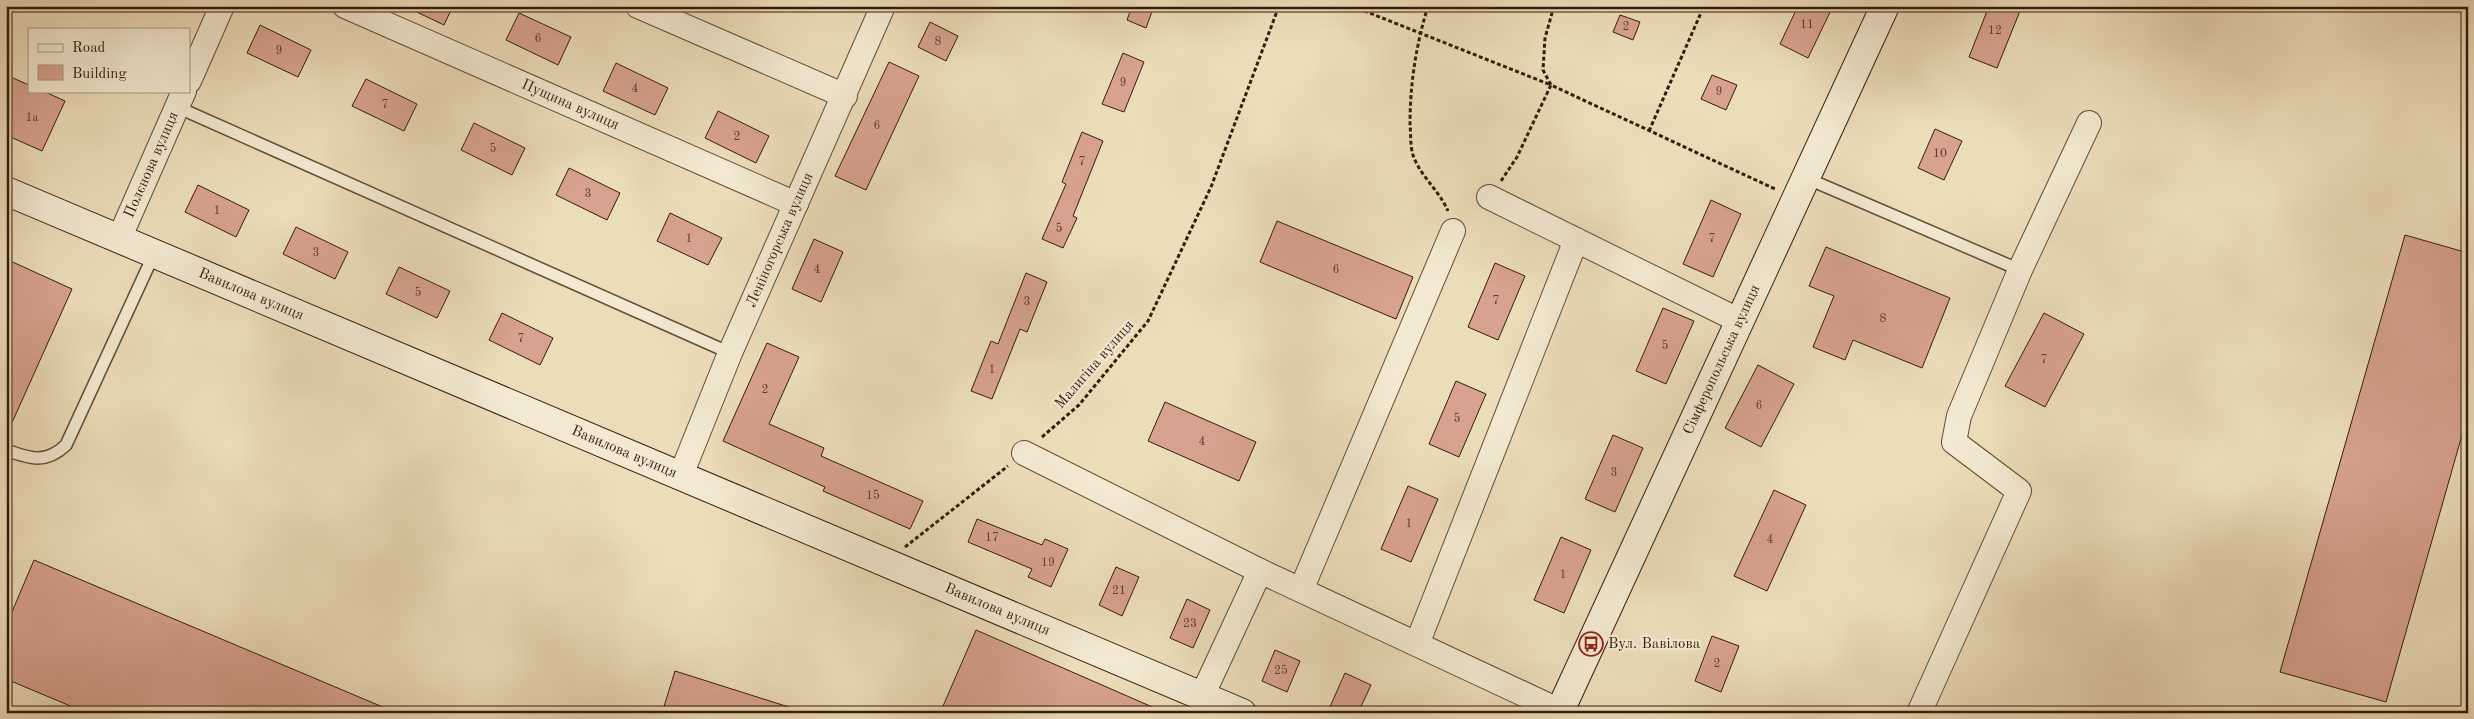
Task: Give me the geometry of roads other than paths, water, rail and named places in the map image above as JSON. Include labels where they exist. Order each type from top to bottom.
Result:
[{"type":"street","points":[[190,79],[222,6]]},
{"type":"street","name":"Пущина вулиця","points":[[345,6],[796,204]]},
{"type":"street","points":[[638,6],[845,96]]},
{"type":"street","name":"Леніногорська вулиця","points":[[681,474],[730,352],[845,96],[883,6]]},
{"type":"street","name":"Сімферопольська вулиця","points":[[1560,712],[1885,6]]},
{"type":"street","name":"Полєнова вулиця","points":[[119,239],[181,99]]},
{"type":"street","points":[[1919,713],[2019,491],[1954,442],[1959,416],[2020,270],[2089,123]]},
{"type":"street","name":"Вавилова вулиця","points":[[6,191],[681,474],[1242,713]]},
{"type":"street","points":[[1489,197],[1740,321]]},
{"type":"street","points":[[1301,590],[1453,231]]},
{"type":"street","points":[[1417,644],[1576,240]]},
{"type":"street","points":[[1024,453],[1260,571],[1560,712]]},
{"type":"street","points":[[1202,696],[1260,571]]},
{"type":"lane","points":[[181,99],[730,352]]},
{"type":"lane","points":[[1801,188],[2020,270]]},
{"type":"lane","points":[[6,450],[41,458],[55,456],[66,445],[154,254]]},
{"type":"place","name":"Вул. Вавілова","points":[[1591,644]]}]
